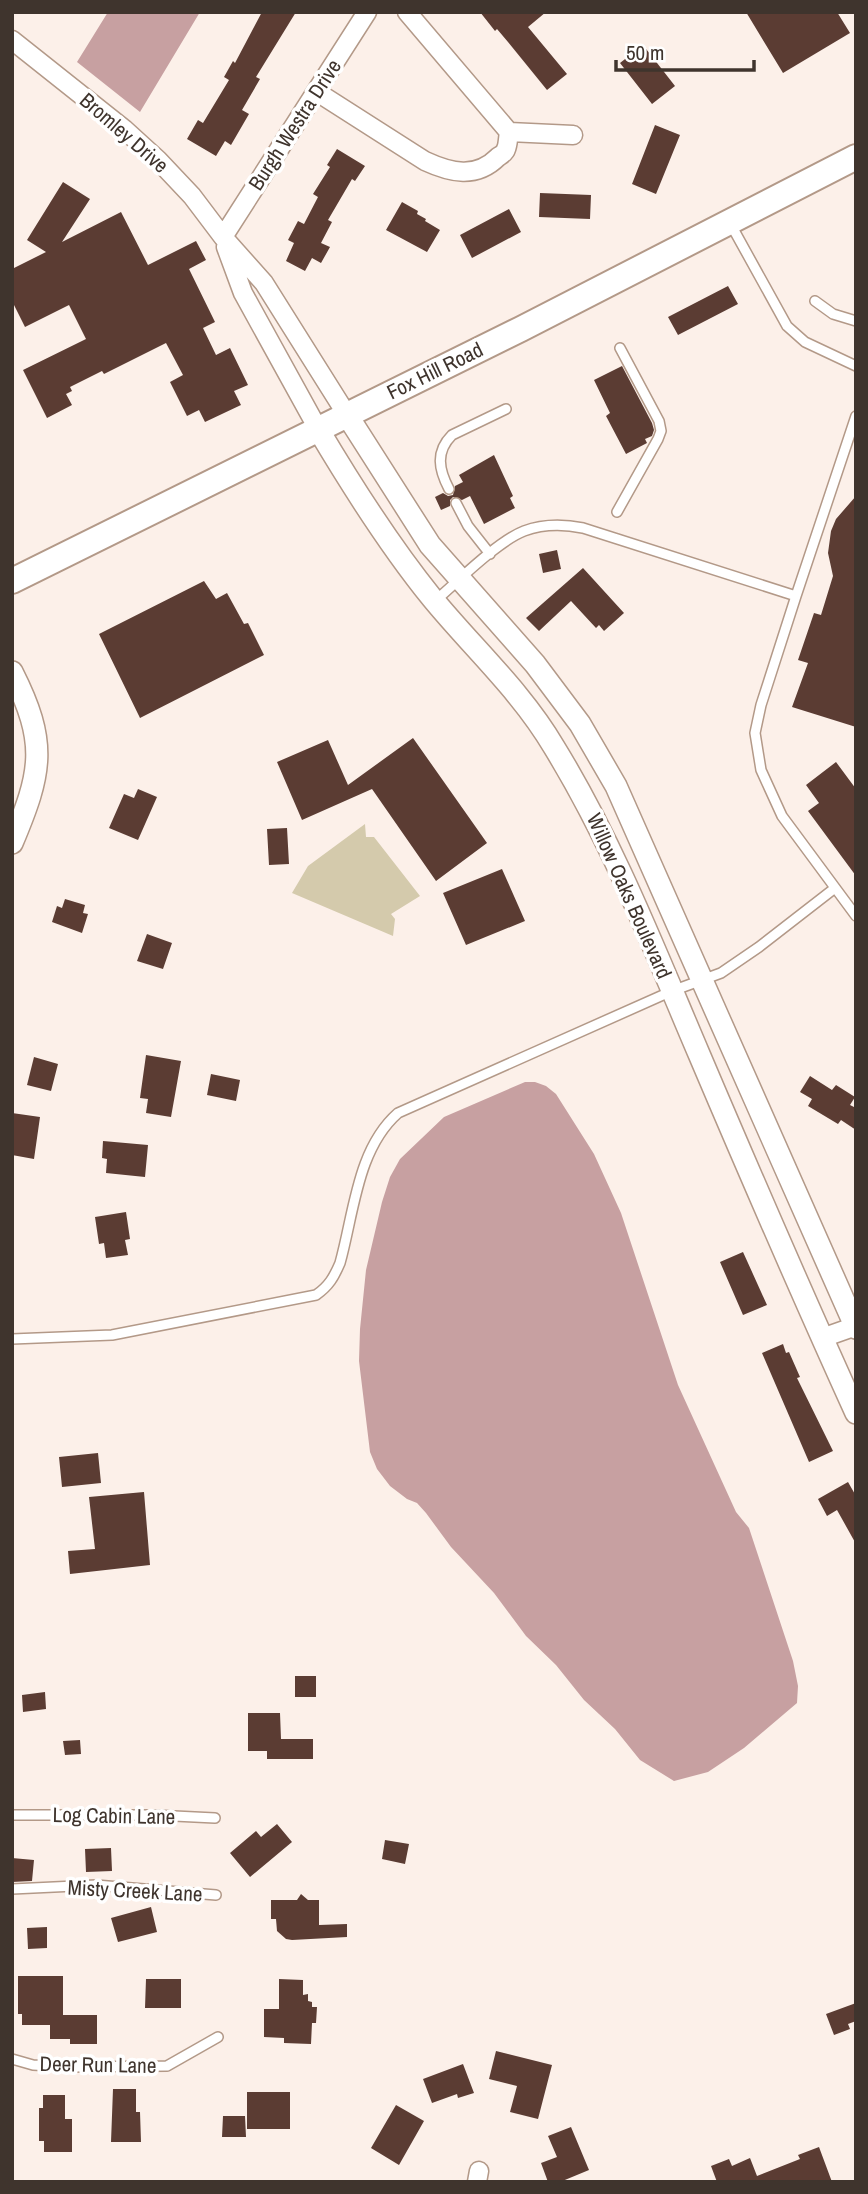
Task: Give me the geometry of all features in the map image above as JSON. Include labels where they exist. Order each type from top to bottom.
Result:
[{"type":"main road","name":"Fox Hill Road","points":[[12,580],[521,329],[856,157]]},
{"type":"street","name":"Burgh Westra Drive","points":[[223,237],[367,12]]},
{"type":"street","points":[[407,12],[509,132],[573,135]]},
{"type":"street","name":"Bromley Drive","points":[[12,40],[158,159],[192,196],[223,237],[264,283],[347,415]]},
{"type":"street","points":[[317,92],[425,161],[444,170],[465,173],[481,170],[494,162],[506,149],[509,132]]},
{"type":"street","name":"Bromley Drive","points":[[223,237],[243,293],[318,429]]},
{"type":"street","name":"Willow Oaks Boulevard","points":[[347,415],[430,545],[536,664],[580,724],[616,786],[856,1327]]},
{"type":"street","name":"Willow Oaks Boulevard","points":[[318,429],[382,534],[435,601],[508,682],[552,743],[586,801],[672,990],[856,1413]]},
{"type":"street","points":[[12,672],[31,716],[37,752],[34,785],[12,843]]},
{"type":"street","points":[[822,1338],[856,1327]]},
{"type":"lane","points":[[729,221],[787,326],[804,342],[856,366]]},
{"type":"lane","points":[[815,301],[833,314],[856,321]]},
{"type":"lane","points":[[617,512],[660,431],[659,421],[620,348]]},
{"type":"lane","points":[[449,489],[440,462],[440,452],[445,442],[452,435],[506,409]]},
{"type":"lane","points":[[856,416],[761,705],[755,733],[761,770],[782,816],[856,916]]},
{"type":"lane","points":[[456,503],[468,526],[490,554]]},
{"type":"lane","points":[[435,601],[490,554],[522,531],[569,525],[796,596]]},
{"type":"lane","points":[[12,1339],[112,1335],[316,1295],[334,1279],[365,1162],[389,1121],[409,1107],[672,990],[721,973],[835,888]]},
{"type":"lane","name":"Log Cabin Lane","points":[[12,1815],[215,1818]]},
{"type":"lane","name":"Misty Creek Lane","points":[[12,1889],[96,1885],[216,1895]]},
{"type":"lane","name":"Deer Run Lane","points":[[12,2059],[33,2065],[69,2067],[167,2066],[218,2037]]},
{"type":"shaded area","points":[[108,12],[200,12],[140,112],[77,62]]},
{"type":"shaded area","points":[[365,824],[366,837],[374,837],[420,896],[391,914],[395,919],[393,936],[292,893],[308,866]]},
{"type":"shaded area","points":[[525,1082],[546,1086],[556,1094],[594,1154],[621,1213],[678,1385],[736,1512],[749,1528],[793,1661],[798,1686],[797,1703],[744,1748],[708,1772],[674,1781],[640,1760],[615,1729],[584,1700],[556,1665],[526,1636],[494,1593],[451,1547],[417,1503],[390,1486],[377,1469],[370,1452],[359,1361],[360,1329],[366,1270],[390,1177],[400,1159],[444,1117]]},
{"type":"building","points":[[262,12],[296,12],[256,77],[260,79],[242,110],[249,114],[231,145],[225,141],[216,156],[187,139],[198,120],[203,123],[229,80],[224,77],[233,61],[235,63]]},
{"type":"building","points":[[480,12],[546,12],[528,27],[567,74],[547,90]]},
{"type":"building","points":[[746,12],[837,12],[850,33],[783,73]]},
{"type":"building","points":[[643,45],[675,86],[652,104],[620,63]]},
{"type":"building","points":[[655,125],[680,135],[656,194],[632,184]]},
{"type":"building","points":[[337,149],[365,166],[355,181],[352,179],[328,220],[332,222],[321,243],[330,247],[321,263],[312,258],[305,271],[286,261],[294,243],[288,240],[298,221],[304,224],[318,197],[313,194],[330,167],[327,165]]},
{"type":"building","points":[[63,182],[90,199],[62,242],[121,212],[148,265],[196,241],[206,260],[189,269],[215,322],[203,328],[216,355],[230,348],[248,385],[234,391],[241,405],[205,422],[199,410],[187,416],[170,382],[183,375],[166,343],[104,374],[102,371],[70,387],[72,391],[66,394],[72,405],[47,418],[23,370],[86,339],[69,305],[25,327],[12,301],[12,269],[46,252],[27,240]]},
{"type":"building","points":[[540,193],[591,195],[590,219],[539,217]]},
{"type":"building","points":[[402,202],[418,211],[417,214],[426,219],[425,221],[440,230],[427,252],[386,230]]},
{"type":"building","points":[[509,209],[521,232],[472,258],[460,235]]},
{"type":"building","points":[[728,286],[738,304],[678,335],[668,317]]},
{"type":"building","points":[[622,366],[654,430],[652,436],[645,439],[647,443],[626,454],[606,416],[610,413],[594,380]]},
{"type":"building","points":[[494,455],[513,496],[510,498],[515,508],[484,524],[470,496],[462,500],[453,497],[450,506],[441,510],[435,497],[443,493],[453,495],[455,486],[463,482],[459,475]]},
{"type":"building","points":[[856,496],[856,727],[792,707],[808,663],[798,660],[814,613],[821,615],[833,576],[828,553],[831,531],[836,519]]},
{"type":"building","points":[[557,550],[561,569],[543,573],[539,554]]},
{"type":"building","points":[[583,568],[624,613],[604,631],[599,625],[596,628],[571,601],[539,631],[526,618]]},
{"type":"building","points":[[204,581],[216,599],[227,593],[244,624],[248,623],[264,655],[140,718],[99,634]]},
{"type":"building","points":[[413,738],[487,843],[436,881],[372,789],[302,820],[277,762],[328,740],[348,785]]},
{"type":"building","points":[[836,762],[856,789],[856,876],[808,811],[819,803],[806,785]]},
{"type":"building","points":[[138,789],[157,797],[138,840],[109,828],[124,794],[134,798]]},
{"type":"building","points":[[287,828],[289,864],[269,865],[267,829]]},
{"type":"building","points":[[502,869],[525,921],[466,945],[443,893]]},
{"type":"building","points":[[65,899],[85,905],[83,913],[88,914],[82,933],[52,922],[57,906],[62,908]]},
{"type":"building","points":[[147,934],[172,943],[163,969],[137,961]]},
{"type":"building","points":[[146,1055],[181,1061],[171,1117],[146,1113],[148,1099],[140,1098]]},
{"type":"building","points":[[34,1057],[58,1064],[51,1091],[27,1085]]},
{"type":"building","points":[[211,1074],[240,1080],[236,1101],[207,1095]]},
{"type":"building","points":[[810,1076],[832,1090],[836,1085],[855,1097],[850,1105],[856,1108],[856,1130],[841,1120],[838,1124],[808,1106],[812,1099],[800,1092]]},
{"type":"building","points":[[12,1113],[40,1117],[34,1159],[12,1155]]},
{"type":"building","points":[[103,1141],[148,1145],[145,1177],[106,1173],[107,1159],[102,1158]]},
{"type":"building","points":[[126,1212],[130,1239],[125,1240],[128,1255],[106,1258],[104,1243],[99,1244],[95,1217]]},
{"type":"building","points":[[743,1252],[767,1305],[743,1315],[720,1262]]},
{"type":"building","points":[[783,1344],[833,1451],[809,1462],[762,1353]]},
{"type":"building","points":[[98,1453],[101,1483],[62,1487],[59,1457]]},
{"type":"building","points":[[848,1482],[856,1496],[856,1544],[837,1510],[827,1516],[818,1499]]},
{"type":"building","points":[[144,1492],[150,1565],[70,1574],[68,1551],[95,1549],[89,1497]]},
{"type":"building","points":[[295,1676],[316,1676],[316,1697],[295,1697]]},
{"type":"building","points":[[45,1692],[46,1709],[23,1712],[22,1695]]},
{"type":"building","points":[[248,1713],[280,1713],[281,1739],[313,1739],[313,1759],[267,1759],[267,1751],[248,1751]]},
{"type":"building","points":[[80,1740],[81,1754],[65,1755],[63,1741]]},
{"type":"building","points":[[277,1824],[292,1842],[250,1877],[230,1853],[256,1831],[261,1837]]},
{"type":"building","points":[[385,1840],[409,1844],[405,1864],[382,1859]]},
{"type":"building","points":[[111,1848],[112,1871],[86,1872],[85,1849]]},
{"type":"building","points":[[12,1858],[34,1860],[32,1881],[12,1882]]},
{"type":"building","points":[[301,1894],[308,1900],[319,1900],[319,1925],[347,1924],[347,1937],[292,1940],[286,1939],[277,1931],[276,1919],[271,1919],[271,1900],[297,1900]]},
{"type":"building","points":[[151,1907],[157,1932],[118,1942],[111,1918]]},
{"type":"building","points":[[47,1927],[47,1948],[28,1949],[27,1928]]},
{"type":"building","points":[[18,1976],[63,1976],[63,2015],[97,2015],[97,2044],[70,2044],[70,2039],[50,2039],[50,2025],[22,2025],[22,2014],[18,2014]]},
{"type":"building","points":[[146,1979],[181,1979],[181,2008],[145,2008]]},
{"type":"building","points":[[279,1979],[303,1980],[303,1995],[308,1994],[312,2007],[317,2007],[316,2023],[312,2023],[311,2044],[284,2043],[284,2038],[264,2037],[264,2009],[279,2009]]},
{"type":"building","points":[[856,2003],[856,2021],[848,2024],[850,2029],[834,2035],[826,2014]]},
{"type":"building","points":[[496,2051],[552,2065],[538,2119],[510,2112],[517,2086],[489,2079]]},
{"type":"building","points":[[463,2064],[474,2093],[458,2098],[457,2094],[432,2103],[423,2079]]},
{"type":"building","points":[[113,2089],[136,2089],[136,2112],[140,2112],[141,2142],[111,2142]]},
{"type":"building","points":[[247,2092],[290,2092],[290,2129],[247,2129]]},
{"type":"building","points":[[43,2095],[65,2095],[65,2119],[72,2119],[72,2152],[44,2152],[44,2141],[39,2141],[39,2108],[43,2108]]},
{"type":"building","points":[[396,2105],[424,2121],[399,2165],[371,2148]]},
{"type":"building","points":[[223,2116],[245,2116],[246,2137],[222,2137]]},
{"type":"building","points":[[571,2127],[589,2170],[560,2182],[548,2182],[541,2163],[557,2157],[548,2136]]},
{"type":"building","points":[[819,2147],[832,2182],[717,2182],[711,2166],[729,2159],[732,2166],[750,2158],[757,2176],[800,2159],[798,2155]]}]
